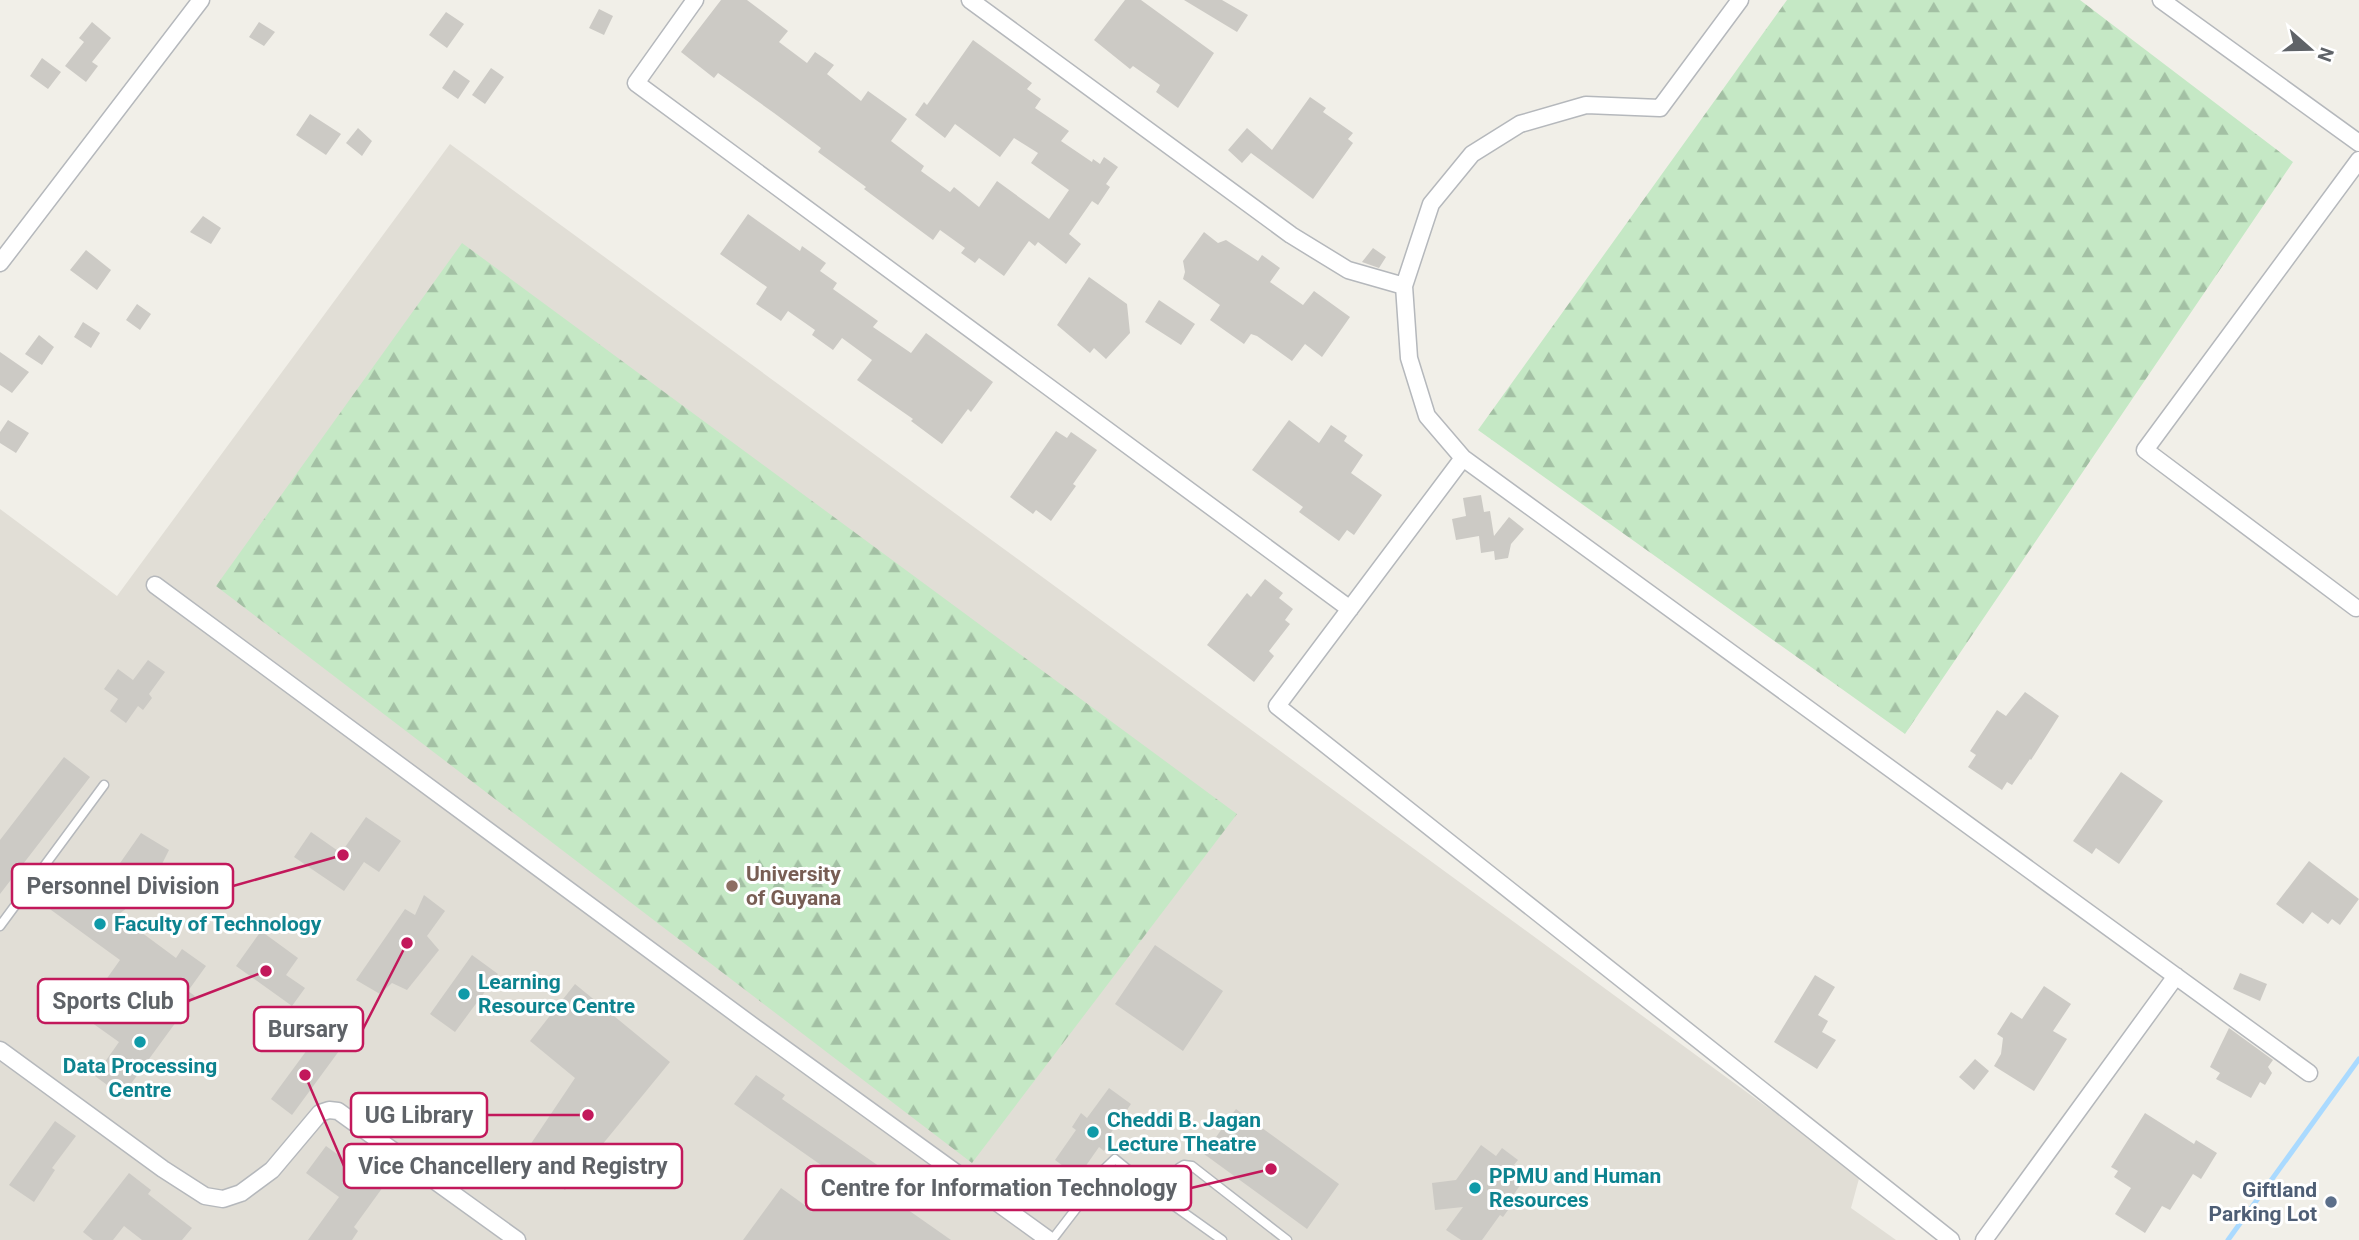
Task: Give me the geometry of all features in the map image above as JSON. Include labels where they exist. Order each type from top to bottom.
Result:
[{"type":"street","points":[[0,263],[201,0]]},
{"type":"street","points":[[695,0],[636,83],[1350,609]]},
{"type":"street","points":[[970,0],[1291,235],[1348,270],[1404,286]]},
{"type":"street","points":[[1740,0],[1660,108],[1586,105],[1520,124],[1472,154],[1431,204],[1404,286],[1409,358],[1427,416],[1463,458],[2309,1073]]},
{"type":"street","points":[[2161,0],[2359,143]]},
{"type":"street","points":[[2358,609],[2145,450],[2359,160]]},
{"type":"street","points":[[1463,458],[1277,706],[1951,1240]]},
{"type":"street","points":[[155,584],[746,1021],[1051,1240]]},
{"type":"street","points":[[1984,1240],[2176,976]]},
{"type":"street","points":[[0,1050],[163,1169],[205,1196],[223,1199],[241,1193],[272,1170],[320,1113],[338,1111],[517,1240]]},
{"type":"lane","points":[[0,926],[104,785]]},
{"type":"lane","points":[[1051,1240],[1082,1201],[1093,1180],[1115,1159],[1159,1195],[1222,1240]]},
{"type":"lane","points":[[1159,1195],[1179,1168],[1184,1165],[1192,1166],[1287,1240]]},
{"type":"shaded area","name":"University of Guyana","points":[[450,144],[1860,1175],[1851,1208],[1896,1240],[0,1240],[0,509],[117,596]]},
{"type":"green space","points":[[1787,0],[2080,0],[2293,162],[1905,734],[1478,430]]},
{"type":"green space","points":[[462,243],[1237,814],[972,1163],[216,586]]},
{"type":"building","points":[[721,0],[747,0],[788,31],[779,42],[807,63],[815,52],[834,65],[827,74],[861,101],[868,91],[907,119],[891,141],[924,166],[921,171],[950,192],[954,187],[979,207],[997,181],[1049,219],[1069,190],[1031,163],[1038,153],[1014,138],[1000,157],[955,124],[945,138],[915,115],[924,102],[927,105],[973,40],[1032,83],[1027,89],[1041,99],[1035,108],[1069,131],[1061,141],[1092,162],[1093,159],[1100,164],[1104,157],[1118,167],[1106,184],[1110,187],[1098,205],[1092,201],[1069,234],[1081,244],[1066,264],[1038,242],[1035,246],[1029,241],[1004,276],[979,258],[975,263],[961,253],[965,248],[940,230],[933,240],[818,152],[821,148],[718,73],[714,78],[681,52]]},
{"type":"building","points":[[1125,0],[1141,0],[1214,53],[1178,108],[1156,92],[1160,85],[1133,66],[1130,69],[1094,40]]},
{"type":"building","points":[[1184,0],[1222,0],[1248,15],[1237,32]]},
{"type":"building","points":[[599,9],[613,16],[604,35],[589,28]]},
{"type":"building","points":[[446,12],[464,24],[447,48],[429,35]]},
{"type":"building","points":[[92,22],[111,38],[92,62],[98,66],[86,82],[65,66],[84,42],[79,38]]},
{"type":"building","points":[[259,22],[275,32],[264,46],[249,37]]},
{"type":"building","points":[[42,58],[61,72],[48,89],[30,76]]},
{"type":"building","points":[[491,68],[504,77],[485,104],[472,95]]},
{"type":"building","points":[[454,70],[470,81],[458,99],[442,88]]},
{"type":"building","points":[[1310,97],[1326,108],[1323,112],[1353,133],[1348,139],[1353,143],[1313,199],[1251,153],[1242,163],[1228,150],[1247,128],[1272,150]]},
{"type":"building","points":[[310,114],[341,134],[326,155],[296,135]]},
{"type":"building","points":[[358,128],[372,141],[362,156],[346,143]]},
{"type":"building","points":[[748,214],[800,251],[802,246],[826,263],[820,271],[837,283],[833,289],[878,321],[873,327],[911,353],[926,333],[993,382],[971,412],[968,409],[942,444],[911,421],[913,419],[857,380],[872,360],[842,338],[833,350],[812,335],[815,330],[788,311],[781,321],[756,304],[767,287],[720,254]]},
{"type":"building","points":[[203,216],[221,228],[211,244],[190,232]]},
{"type":"building","points":[[1204,232],[1218,243],[1226,240],[1258,261],[1262,255],[1280,268],[1270,282],[1303,305],[1314,291],[1350,317],[1322,357],[1305,344],[1292,361],[1257,336],[1251,334],[1244,344],[1210,320],[1220,305],[1183,279],[1183,261]]},
{"type":"building","points":[[1373,248],[1386,257],[1379,268],[1362,262]]},
{"type":"building","points":[[86,250],[111,270],[97,290],[70,270]]},
{"type":"building","points":[[1089,277],[1127,304],[1130,333],[1106,359],[1094,348],[1090,353],[1057,325]]},
{"type":"building","points":[[1159,300],[1195,324],[1181,345],[1145,322]]},
{"type":"building","points":[[137,304],[151,314],[140,330],[126,320]]},
{"type":"building","points":[[83,322],[100,333],[91,348],[74,337]]},
{"type":"building","points":[[39,335],[54,347],[42,365],[25,354]]},
{"type":"building","points":[[0,352],[29,372],[12,393],[0,385]]},
{"type":"building","points":[[8,420],[29,433],[16,453],[0,443],[0,432]]},
{"type":"building","points":[[1289,420],[1319,443],[1331,425],[1347,436],[1344,441],[1363,455],[1351,473],[1382,495],[1354,535],[1347,530],[1339,541],[1299,512],[1303,507],[1252,470]]},
{"type":"building","points":[[1056,431],[1067,438],[1071,432],[1097,450],[1051,521],[1036,510],[1033,514],[1010,497]]},
{"type":"building","points":[[1481,495],[1484,512],[1490,511],[1494,536],[1509,517],[1524,529],[1511,544],[1508,558],[1495,560],[1494,551],[1481,553],[1479,536],[1456,540],[1452,519],[1466,516],[1463,498]]},
{"type":"building","points":[[1265,579],[1283,593],[1279,598],[1293,609],[1285,620],[1290,624],[1269,651],[1274,656],[1254,682],[1207,645],[1247,593],[1251,597]]},
{"type":"building","points":[[148,660],[165,672],[149,694],[152,698],[143,710],[138,706],[126,723],[110,711],[118,699],[104,689],[118,669],[133,680]]},
{"type":"building","points":[[2025,692],[2059,716],[2012,785],[2007,782],[2002,790],[1968,767],[1976,755],[1970,751],[1997,710],[2006,716]]},
{"type":"building","points":[[64,757],[90,777],[0,894],[0,840]]},
{"type":"building","points":[[2121,772],[2163,801],[2119,864],[2096,848],[2092,854],[2073,841]]},
{"type":"building","points":[[366,817],[401,841],[379,872],[364,862],[344,891],[294,857],[311,832],[341,853]]},
{"type":"building","points":[[141,833],[169,850],[149,890],[118,915],[176,958],[182,949],[206,966],[188,991],[195,996],[122,1096],[95,1076],[119,1042],[81,1015],[120,960],[36,899],[56,871],[95,899]]},
{"type":"building","points":[[2309,861],[2359,899],[2340,925],[2332,919],[2328,924],[2312,912],[2303,924],[2276,904]]},
{"type":"building","points":[[424,895],[445,911],[427,936],[439,950],[407,990],[392,983],[380,994],[356,980],[405,909],[415,915]]},
{"type":"building","points":[[261,931],[298,958],[286,975],[305,988],[292,1006],[236,966]]},
{"type":"building","points":[[1155,945],[1223,991],[1183,1051],[1115,1004]]},
{"type":"building","name":"Learning Resource Centre","points":[[472,955],[498,974],[455,1032],[430,1014]]},
{"type":"building","points":[[2240,973],[2267,984],[2260,1001],[2233,989]]},
{"type":"building","points":[[1815,975],[1835,987],[1818,1015],[1828,1021],[1822,1032],[1836,1040],[1817,1069],[1774,1042]]},
{"type":"building","points":[[575,984],[670,1062],[565,1190],[522,1157],[575,1078],[530,1041]]},
{"type":"building","points":[[2044,986],[2071,1004],[2053,1031],[2067,1039],[2034,1091],[1994,1066],[2001,1054],[2003,1038],[1997,1034],[2011,1012],[2022,1019]]},
{"type":"building","points":[[2229,1028],[2273,1060],[2268,1067],[2272,1073],[2265,1085],[2260,1082],[2251,1098],[2216,1079],[2220,1073],[2210,1067]]},
{"type":"building","points":[[318,1035],[339,1051],[292,1115],[271,1099]]},
{"type":"building","points":[[1975,1059],[1989,1071],[1974,1090],[1959,1077]]},
{"type":"building","points":[[756,1075],[785,1095],[782,1099],[886,1171],[874,1186],[951,1240],[743,1240],[781,1188],[806,1206],[831,1172],[734,1104]]},
{"type":"building","name":"Cheddi B. Jagan Lecture Theatre","points":[[1109,1088],[1131,1104],[1110,1134],[1114,1137],[1104,1151],[1099,1147],[1078,1177],[1055,1160],[1076,1130],[1072,1127],[1081,1113],[1087,1118]]},
{"type":"building","points":[[1236,1109],[1339,1184],[1307,1229],[1204,1154]]},
{"type":"building","points":[[2145,1113],[2194,1144],[2196,1140],[2217,1153],[2201,1179],[2193,1174],[2170,1210],[2162,1206],[2145,1233],[2115,1214],[2131,1188],[2114,1177],[2118,1171],[2111,1167]]},
{"type":"building","points":[[55,1121],[76,1136],[52,1168],[55,1170],[34,1202],[9,1185]]},
{"type":"building","name":"PPMU and Human Resources","points":[[1481,1145],[1496,1156],[1502,1148],[1518,1160],[1512,1167],[1526,1177],[1514,1194],[1518,1196],[1482,1240],[1461,1240],[1446,1230],[1463,1207],[1435,1210],[1432,1183],[1456,1180]]},
{"type":"building","points":[[326,1146],[383,1187],[354,1227],[358,1231],[352,1240],[308,1240],[339,1197],[306,1173]]},
{"type":"building","points":[[129,1173],[151,1190],[148,1194],[192,1228],[182,1240],[142,1240],[124,1226],[113,1240],[93,1240],[83,1232]]},
{"type":"waterway","points":[[2228,1240],[2359,1059]]},
{"type":"place","name":"Personnel Division","points":[[343,855]]},
{"type":"place","name":"University of Guyana","points":[[732,886]]},
{"type":"place","name":"Faculty of Technology","points":[[100,924]]},
{"type":"place","name":"Bursary","points":[[407,943]]},
{"type":"place","name":"Sports Club","points":[[266,971]]},
{"type":"place","name":"Learning Resource Centre","points":[[464,994]]},
{"type":"place","name":"Data Processing Centre","points":[[140,1042]]},
{"type":"place","name":"Vice Chancellery and Registry","points":[[305,1075]]},
{"type":"place","name":"UG Library","points":[[588,1115]]},
{"type":"place","name":"Cheddi B. Jagan Lecture Theatre","points":[[1093,1132]]},
{"type":"place","name":"Centre for Information Technology","points":[[1271,1169]]},
{"type":"place","name":"PPMU and Human Resources","points":[[1475,1188]]},
{"type":"place","name":"Giftland Parking Lot","points":[[2331,1202]]}]
